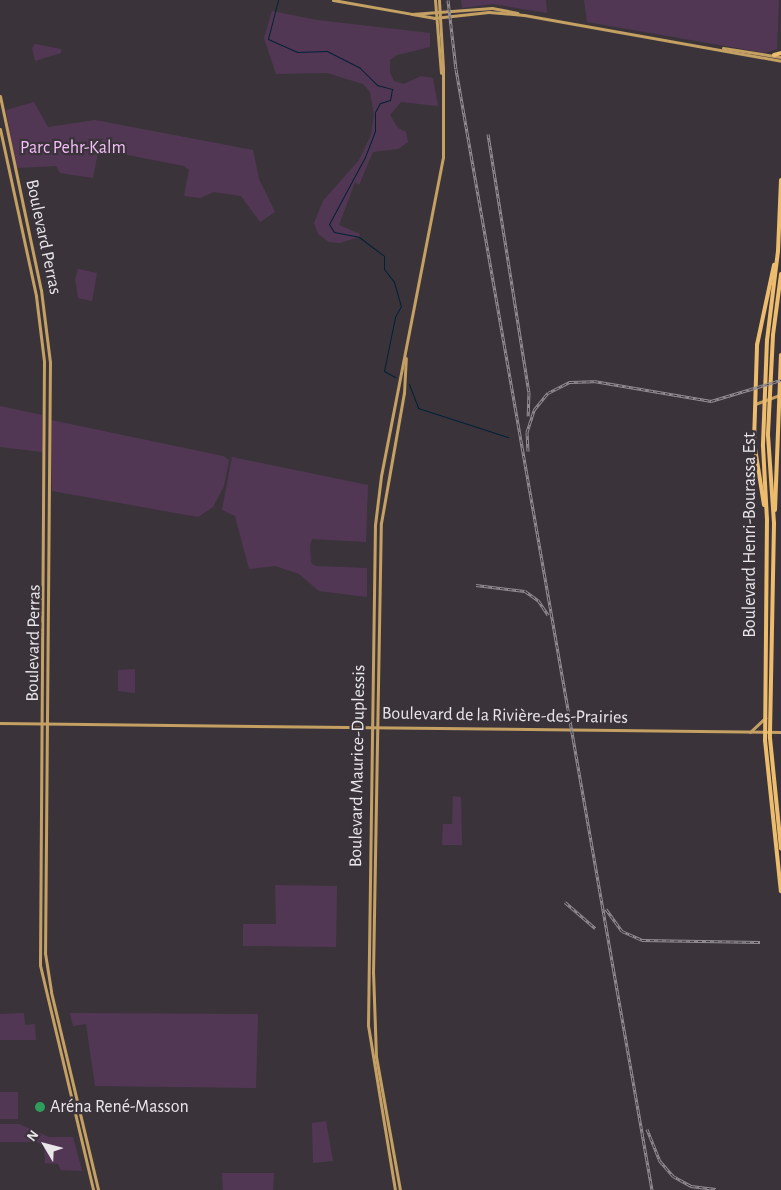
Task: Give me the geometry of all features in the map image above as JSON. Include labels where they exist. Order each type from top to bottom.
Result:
[{"type":"main road","points":[[774,56],[781,53]]},
{"type":"main road","name":"Boulevard Henri-Bourassa Est","points":[[781,180],[778,251],[767,340],[764,412],[767,519],[765,718],[781,848]]},
{"type":"main road","points":[[767,519],[755,457],[755,404],[758,332],[778,251]]},
{"type":"main road","name":"Boulevard Henri-Bourassa Est","points":[[781,274],[773,335],[768,435],[774,524],[768,733],[781,891]]},
{"type":"main road","points":[[774,524],[781,355]]},
{"type":"street","points":[[333,0],[412,14],[439,15],[489,12],[524,14],[781,61]]},
{"type":"street","name":"Boulevard Maurice-Duplessis","points":[[400,1190],[373,1033],[376,514],[442,166],[442,73],[437,0]]},
{"type":"street","points":[[710,47],[781,57]]},
{"type":"street","name":"Boulevard Perras","points":[[0,96],[41,290],[50,362],[44,953],[98,1190]]},
{"type":"street","name":"Boulevard Perras","points":[[0,128],[34,282],[44,361],[40,965],[93,1190]]},
{"type":"street","name":"Boulevard Maurice-Duplessis","points":[[395,1190],[368,1025],[382,514],[404,393],[408,342]]},
{"type":"street","points":[[755,404],[780,395]]},
{"type":"street","points":[[376,514],[382,514]]},
{"type":"street","points":[[748,733],[758,728],[765,718]]},
{"type":"street","name":"Boulevard de la Rivière-des-Prairies","points":[[0,723],[781,732]]},
{"type":"street","points":[[84,1154],[89,1152]]},
{"type":"green space","points":[[461,0],[546,0],[547,13],[493,4],[462,8]]},
{"type":"green space","points":[[584,0],[779,0],[777,49],[765,53],[587,22]]},
{"type":"green space","points":[[272,11],[317,20],[430,33],[430,47],[397,55],[390,60],[390,73],[394,81],[404,84],[421,76],[433,78],[438,106],[401,102],[390,115],[398,128],[406,132],[408,142],[398,149],[373,152],[359,185],[355,182],[339,225],[360,234],[359,237],[340,243],[329,242],[318,234],[314,223],[323,201],[359,160],[371,135],[374,115],[370,92],[363,84],[327,73],[276,74],[264,38]]},
{"type":"green space","points":[[35,44],[61,49],[61,53],[35,61],[32,48]]},
{"type":"green space","name":"Parc Pehr-Kalm","points":[[34,102],[48,127],[95,120],[253,150],[259,179],[275,212],[260,222],[241,196],[214,192],[200,198],[184,196],[189,170],[184,166],[102,150],[98,152],[93,178],[60,173],[56,166],[16,168],[6,110]]},
{"type":"green space","points":[[78,269],[97,273],[92,301],[78,298],[75,279]]},
{"type":"green space","points":[[0,406],[42,415],[42,452],[0,447]]},
{"type":"green space","points":[[51,420],[223,456],[229,460],[224,486],[213,507],[198,517],[52,491]]},
{"type":"green space","points":[[232,457],[368,485],[366,542],[312,539],[310,546],[311,563],[316,566],[367,568],[367,597],[319,591],[299,574],[275,566],[249,569],[235,516],[222,510]]},
{"type":"green space","points":[[135,669],[135,693],[118,691],[118,670]]},
{"type":"green space","points":[[453,796],[461,797],[462,845],[442,845],[443,824],[452,824]]},
{"type":"green space","points":[[275,885],[337,886],[336,947],[243,946],[243,924],[276,924]]},
{"type":"green space","points":[[24,1013],[25,1025],[35,1024],[36,1040],[0,1040],[0,1014]]},
{"type":"green space","points":[[70,1013],[258,1014],[256,1088],[95,1086],[86,1024],[73,1026]]},
{"type":"green space","points":[[0,1092],[18,1092],[18,1119],[0,1119]]},
{"type":"green space","points":[[326,1121],[333,1161],[313,1163],[312,1123]]},
{"type":"green space","points":[[0,1124],[19,1124],[49,1137],[73,1137],[82,1171],[61,1170],[58,1164],[45,1163],[44,1146],[37,1142],[0,1142]]},
{"type":"green space","points":[[222,1173],[274,1173],[273,1190],[223,1190]]},
{"type":"waterway","points":[[278,0],[268,39],[297,52],[327,51],[360,68],[377,85],[392,89],[390,100],[380,103],[375,112],[375,131],[365,157],[329,224],[334,232],[359,237],[384,256],[384,269],[394,282],[401,306],[395,317],[384,371],[395,377]]},
{"type":"waterway","points":[[409,384],[418,408],[508,437]]},
{"type":"railway","points":[[448,0],[456,69],[652,1190]]},
{"type":"railway","points":[[488,134],[529,392],[528,416]]},
{"type":"railway","points":[[528,451],[527,432],[534,410],[548,393],[570,382],[594,381],[711,401],[781,380]]},
{"type":"railway","points":[[476,585],[525,591],[538,600],[548,615]]},
{"type":"railway","points":[[565,902],[595,928]]},
{"type":"railway","points":[[606,909],[622,931],[642,940],[760,942]]},
{"type":"railway","points":[[647,1129],[660,1161],[673,1176],[691,1186],[716,1189]]},
{"type":"place","name":"Aréna René-Masson","points":[[40,1107]]}]
